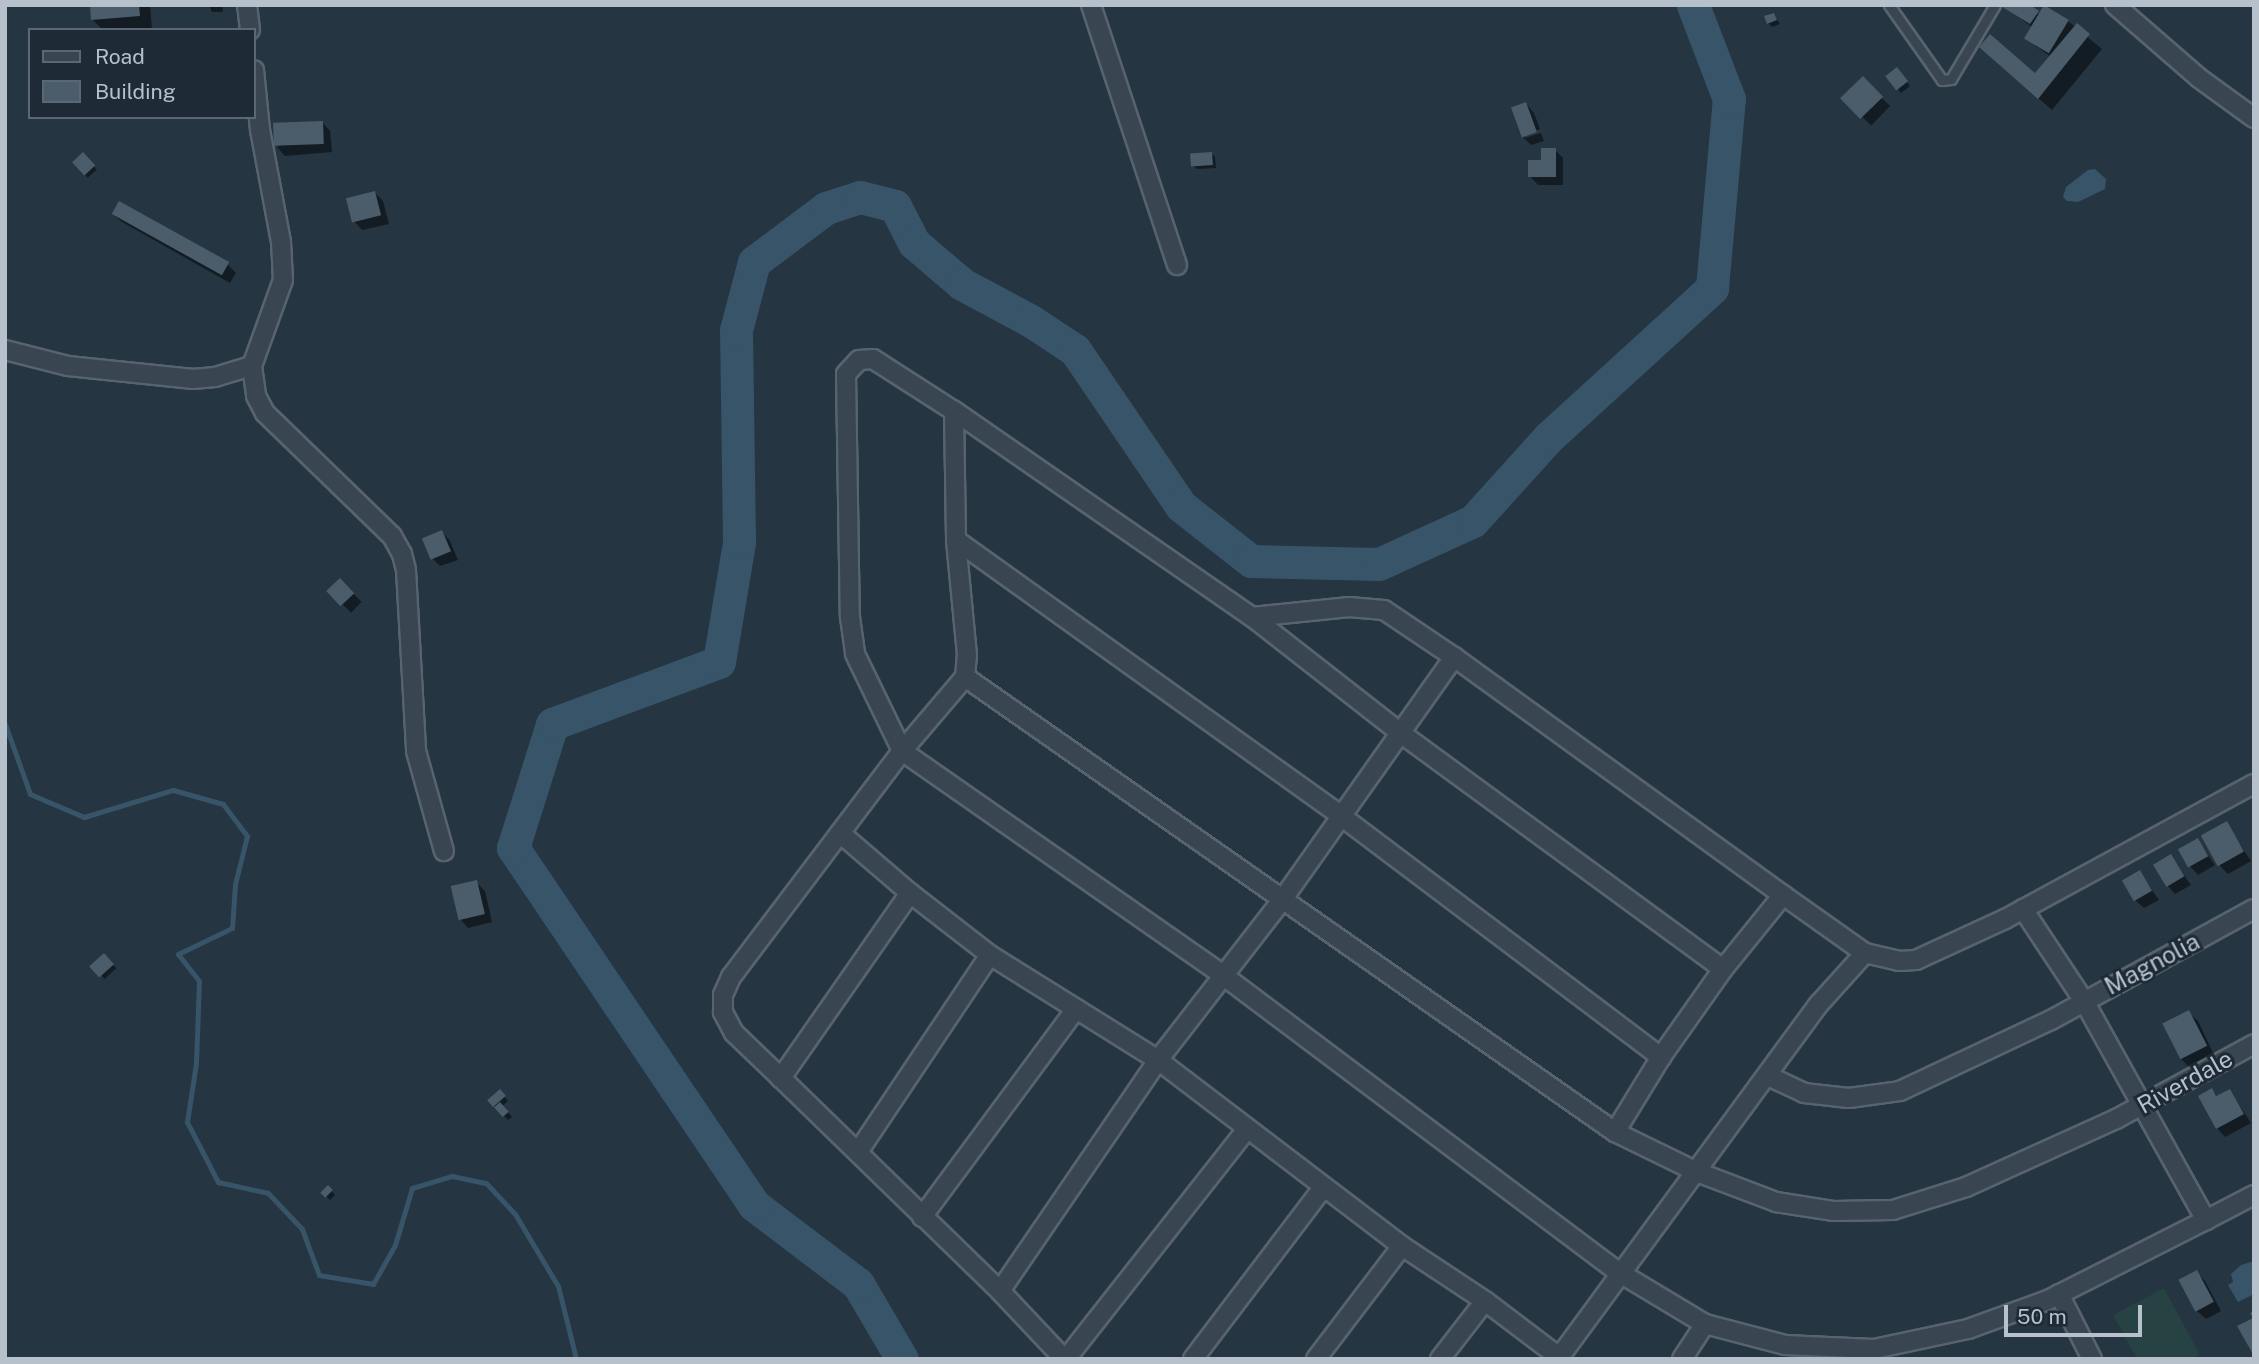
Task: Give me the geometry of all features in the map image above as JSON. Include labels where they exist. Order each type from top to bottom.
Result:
[{"type":"street","points":[[247,5],[250,28]]},
{"type":"street","points":[[1091,5],[1177,265]]},
{"type":"street","points":[[2115,5],[2199,78],[2254,118]]},
{"type":"street","points":[[256,89],[260,130],[281,242],[283,280],[252,366],[256,396],[265,413],[392,537],[402,554],[406,570],[416,751],[444,851]]},
{"type":"street","points":[[5,350],[68,366],[193,379],[215,377],[252,366]]},
{"type":"street","points":[[1723,969],[1402,734],[1252,617],[954,411],[873,359],[859,360],[846,374],[850,617],[855,654],[902,751],[1224,976],[1620,1273],[1705,1324],[1785,1345],[1874,1349],[1968,1329],[2059,1294],[2254,1195]]},
{"type":"street","points":[[954,411],[956,540],[967,655],[965,677],[902,751],[731,977],[723,995],[723,1012],[734,1033],[1000,1291],[1065,1359],[1247,1129]]},
{"type":"street","points":[[956,540],[1341,816],[1661,1057]]},
{"type":"street","points":[[1252,617],[1349,607],[1384,610],[1454,657],[1866,953],[1899,961],[1916,960],[2023,909],[2254,784]]},
{"type":"street","points":[[1000,1291],[1158,1060],[1282,900],[1454,657]]},
{"type":"street","name":"Riverdale","points":[[965,677],[1615,1132],[1697,1172],[1776,1202],[1833,1211],[1893,1210],[1966,1187],[2116,1119],[2254,1044]]},
{"type":"street","points":[[840,834],[990,955],[1158,1060],[1323,1188],[1402,1246],[1485,1301],[1558,1358],[1819,1004],[1866,953]]},
{"type":"street","points":[[781,1078],[910,892]]},
{"type":"street","points":[[1615,1132],[1661,1057],[1723,969],[1783,895]]},
{"type":"street","points":[[2023,909],[2084,1001],[2142,1105],[2211,1218]]},
{"type":"street","name":"Magnolia","points":[[1768,1076],[1804,1093],[1849,1098],[1900,1091],[2051,1020],[2254,909]]},
{"type":"street","points":[[858,1152],[990,955]]},
{"type":"street","points":[[922,1217],[1076,1009]]},
{"type":"street","points":[[1193,1359],[1323,1188]]},
{"type":"street","points":[[1317,1359],[1402,1246]]},
{"type":"street","points":[[2059,1294],[2092,1359]]},
{"type":"street","points":[[1440,1359],[1485,1301]]},
{"type":"street","points":[[1682,1359],[1705,1324]]},
{"type":"lane","points":[[1889,5],[1942,80],[1951,79],[1995,5]]},
{"type":"green space","points":[[2164,1288],[2200,1355],[2192,1359],[2137,1359],[2113,1315]]},
{"type":"water","points":[[2095,169],[2106,179],[2105,189],[2078,202],[2067,201],[2063,197],[2066,187],[2088,170]]},
{"type":"water","points":[[2254,1261],[2254,1294],[2238,1302],[2228,1285],[2233,1282],[2231,1274],[2241,1265]]},
{"type":"building","points":[[90,5],[139,5],[140,16],[91,20]]},
{"type":"building","points":[[1999,5],[2030,5],[2039,11],[2030,24]]},
{"type":"building","points":[[2044,5],[2069,20],[2049,53],[2024,38]]},
{"type":"building","points":[[1774,13],[1777,20],[1767,24],[1764,16]]},
{"type":"building","points":[[2077,23],[2090,34],[2038,99],[1979,47],[1990,34],[2035,73]]},
{"type":"building","points":[[1897,67],[1908,81],[1896,90],[1885,76]]},
{"type":"building","points":[[1863,76],[1883,97],[1860,119],[1840,98]]},
{"type":"building","points":[[1526,102],[1537,132],[1522,138],[1511,107]]},
{"type":"building","points":[[323,121],[324,144],[274,146],[273,123]]},
{"type":"building","points":[[1541,148],[1556,148],[1556,177],[1528,177],[1528,160],[1541,160]]},
{"type":"building","points":[[83,152],[95,165],[84,175],[72,162]]},
{"type":"building","points":[[1212,152],[1213,165],[1191,167],[1190,154]]},
{"type":"building","points":[[375,191],[381,215],[352,223],[346,198]]},
{"type":"building","points":[[119,201],[229,262],[222,275],[112,214]]},
{"type":"building","points":[[442,530],[451,551],[431,560],[422,539]]},
{"type":"building","points":[[340,578],[354,593],[340,606],[326,591]]},
{"type":"building","points":[[2227,821],[2244,852],[2218,866],[2201,836]]},
{"type":"building","points":[[2198,838],[2208,856],[2188,868],[2178,849]]},
{"type":"building","points":[[2171,854],[2184,876],[2166,887],[2153,865]]},
{"type":"building","points":[[2140,870],[2152,891],[2134,901],[2122,880]]},
{"type":"building","points":[[477,880],[485,914],[459,920],[451,886]]},
{"type":"building","points":[[104,953],[114,964],[99,978],[89,966]]},
{"type":"building","points":[[2189,1010],[2207,1046],[2180,1059],[2162,1024]]},
{"type":"building","points":[[2212,1088],[2216,1096],[2230,1089],[2244,1114],[2216,1129],[2198,1096]]},
{"type":"building","points":[[500,1089],[506,1096],[493,1107],[487,1100]]},
{"type":"building","points":[[500,1102],[509,1112],[503,1117],[494,1107]]},
{"type":"building","points":[[328,1185],[333,1190],[325,1198],[320,1193]]},
{"type":"building","points":[[2197,1270],[2214,1302],[2195,1312],[2178,1280]]},
{"type":"building","points":[[2254,1311],[2254,1356],[2237,1326],[2253,1318],[2250,1313]]},
{"type":"waterway","points":[[902,1359],[858,1284],[754,1205],[513,848],[552,724],[719,662],[739,542],[736,330],[754,262],[826,208],[860,197],[895,206],[914,243],[962,284],[1031,321],[1075,350],[1181,506],[1251,561],[1379,564],[1473,521],[1549,437],[1712,288],[1729,99],[1693,5]]},
{"type":"waterway","points":[[5,724],[30,794],[84,817],[173,790],[223,804],[247,836],[235,884],[232,928],[178,954],[199,981],[196,1063],[187,1122],[218,1182],[268,1193],[302,1229],[319,1275],[373,1284],[395,1245],[412,1188],[452,1176],[486,1183],[515,1214],[558,1286],[576,1359]]}]
